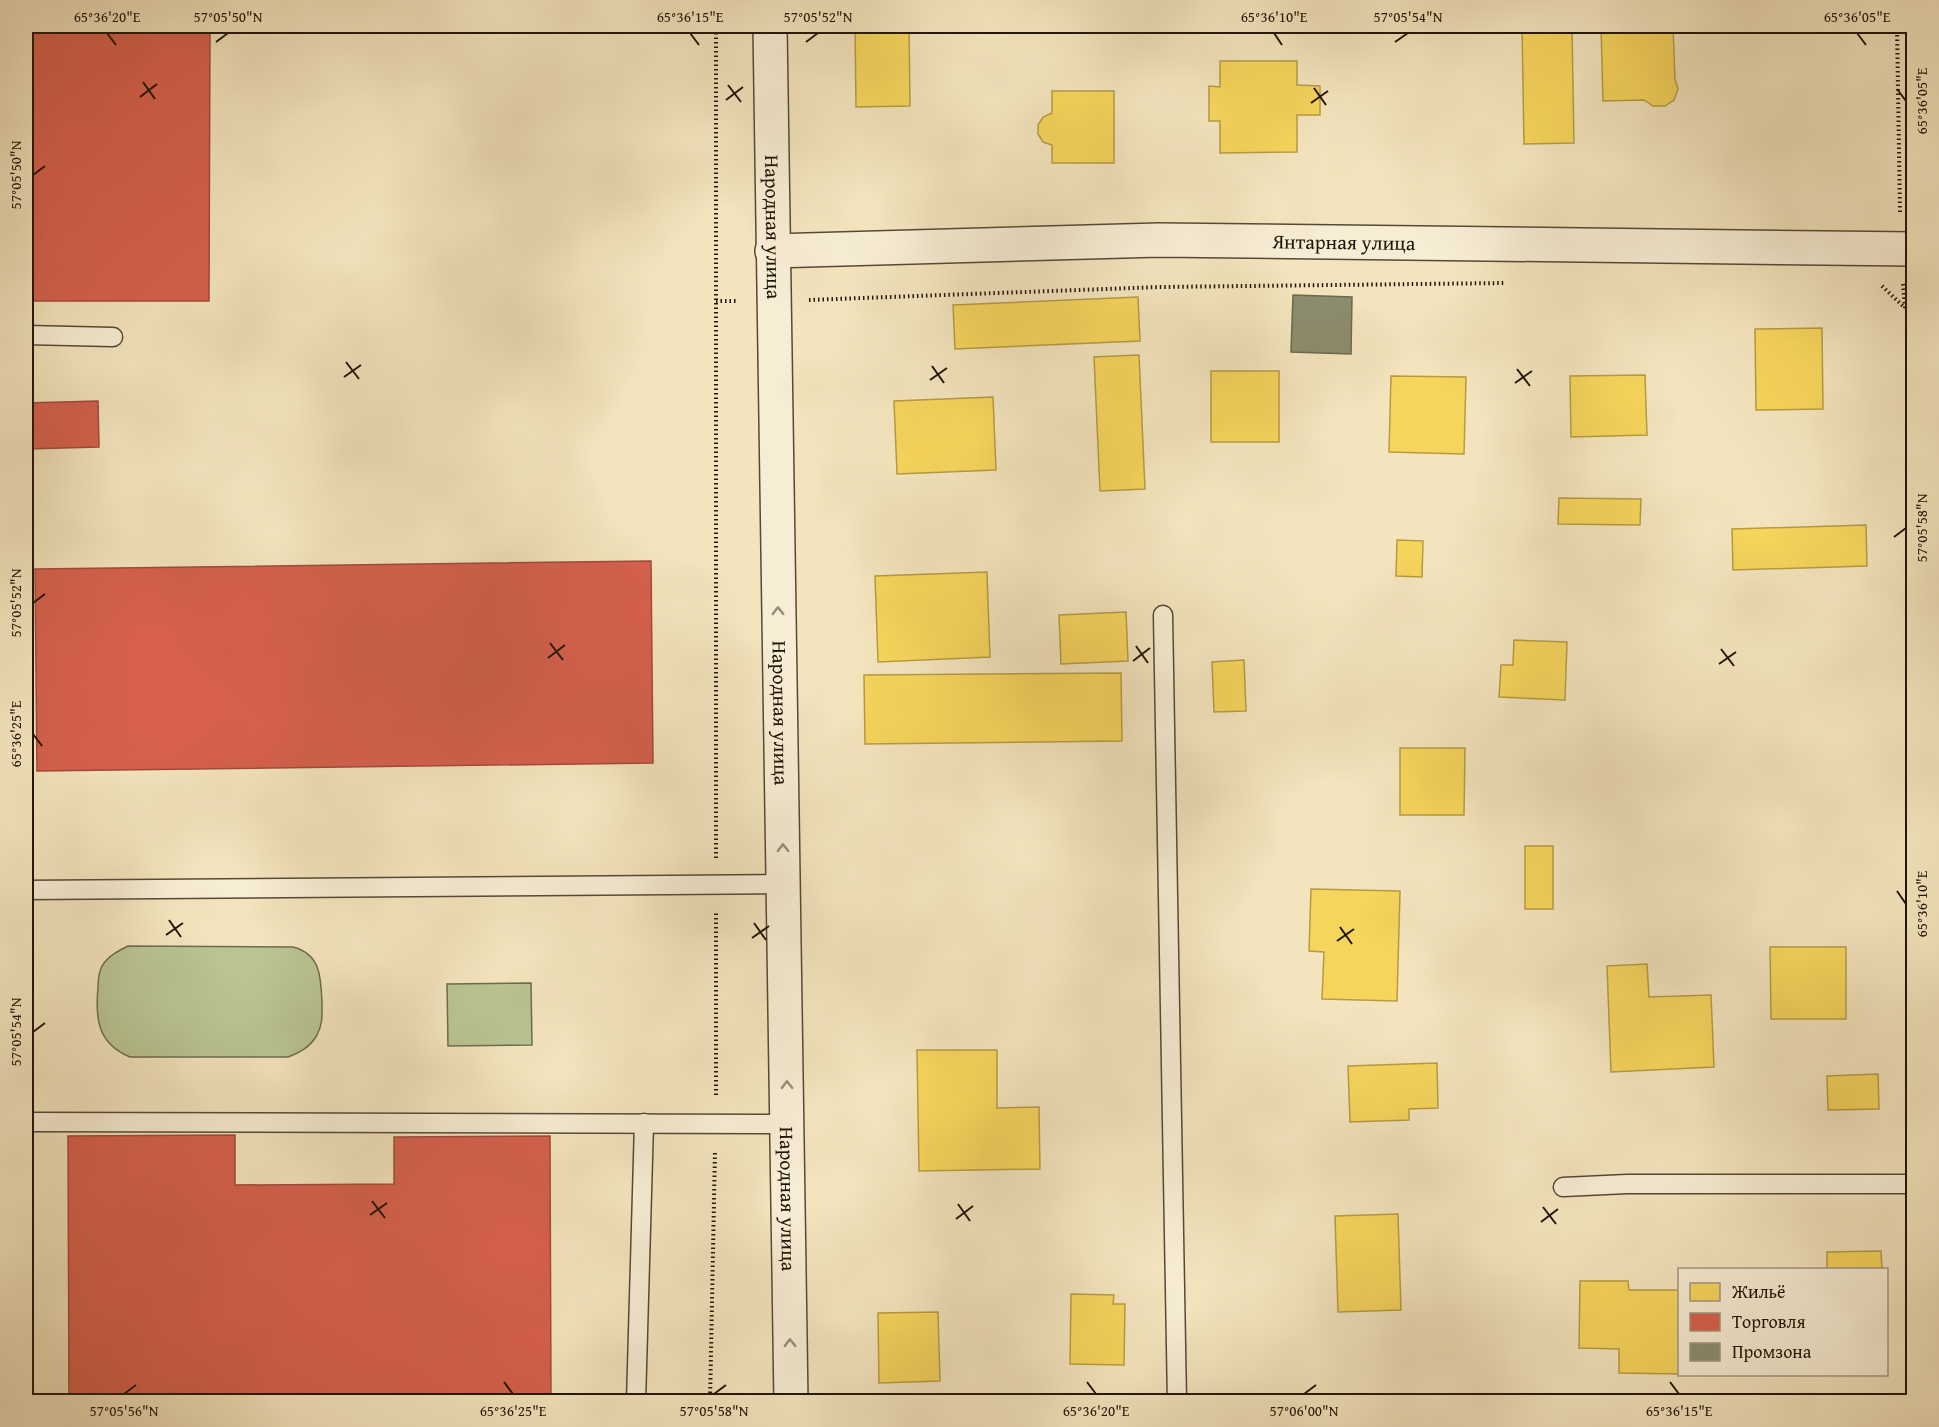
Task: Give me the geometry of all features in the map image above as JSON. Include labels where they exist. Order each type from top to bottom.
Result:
[{"type":"street","name":"Народная улица","points":[[770,26],[791,1401]]},
{"type":"street","name":"Янтарная улица","points":[[772,251],[1159,240],[1907,248]]},
{"type":"lane","points":[[26,335],[113,338]]},
{"type":"lane","points":[[1163,615],[1177,1401]]},
{"type":"lane","points":[[26,890],[783,884]]},
{"type":"lane","points":[[26,1122],[788,1124]]},
{"type":"lane","points":[[636,1401],[644,1123]]},
{"type":"lane","points":[[1563,1187],[1627,1184],[1914,1184]]},
{"type":"path","points":[[710,1401],[716,1123],[716,26]]},
{"type":"path","points":[[1897,26],[1907,248],[1905,308]]},
{"type":"path","points":[[1875,278],[1905,308],[1914,309]]},
{"type":"path","points":[[716,301],[773,302],[1160,287],[1518,283]]},
{"type":"green space","points":[[128,946],[293,947],[302,950],[314,961],[320,976],[322,1011],[319,1031],[308,1046],[288,1057],[130,1057],[119,1052],[105,1038],[97,1010],[98,980],[102,966],[110,957]]},
{"type":"green space","points":[[531,983],[532,1045],[448,1046],[447,984]]},
{"type":"building: Жильё","points":[[855,26],[909,26],[910,106],[856,107]]},
{"type":"building: Жильё","points":[[1522,26],[1572,26],[1574,143],[1524,144]]},
{"type":"building: Жильё","points":[[1601,26],[1673,26],[1675,79],[1678,89],[1674,100],[1665,106],[1653,106],[1644,100],[1603,101]]},
{"type":"building: Жильё","points":[[1220,61],[1297,61],[1297,85],[1320,86],[1320,115],[1297,115],[1297,152],[1220,153],[1220,121],[1209,121],[1209,86],[1220,87]]},
{"type":"building: Жильё","points":[[1052,91],[1114,91],[1114,163],[1052,163],[1052,145],[1043,142],[1038,134],[1038,125],[1043,117],[1052,113]]},
{"type":"building: Жильё","points":[[1138,297],[1140,341],[955,349],[953,305]]},
{"type":"building: Жильё","points":[[1822,328],[1823,409],[1756,410],[1755,329]]},
{"type":"building: Жильё","points":[[1139,355],[1145,489],[1100,491],[1094,357]]},
{"type":"building: Жильё","points":[[1211,371],[1279,371],[1279,442],[1211,442]]},
{"type":"building: Жильё","points":[[1645,375],[1647,435],[1571,437],[1570,376]]},
{"type":"building: Жильё","points":[[1391,376],[1466,377],[1464,454],[1389,452]]},
{"type":"building: Жильё","points":[[993,397],[996,470],[897,474],[894,401]]},
{"type":"building: Жильё","points":[[1559,498],[1641,499],[1640,525],[1558,524]]},
{"type":"building: Жильё","points":[[1866,525],[1867,566],[1733,570],[1732,529]]},
{"type":"building: Жильё","points":[[1397,540],[1423,541],[1422,577],[1396,576]]},
{"type":"building: Жильё","points":[[987,572],[990,657],[878,662],[875,576]]},
{"type":"building: Жильё","points":[[1126,612],[1128,661],[1061,664],[1059,615]]},
{"type":"building: Жильё","points":[[1514,640],[1567,642],[1565,700],[1499,697],[1501,665],[1513,665]]},
{"type":"building: Жильё","points":[[1244,660],[1246,711],[1214,712],[1212,662]]},
{"type":"building: Жильё","points":[[1121,673],[1122,741],[865,744],[864,675]]},
{"type":"building: Жильё","points":[[1400,748],[1465,748],[1464,815],[1400,815]]},
{"type":"building: Жильё","points":[[1525,846],[1553,846],[1553,909],[1525,909]]},
{"type":"building: Жильё","points":[[1311,889],[1400,891],[1397,1001],[1322,999],[1324,952],[1309,951]]},
{"type":"building: Жильё","points":[[1770,947],[1846,947],[1846,1019],[1771,1019]]},
{"type":"building: Жильё","points":[[1647,964],[1649,997],[1711,995],[1714,1067],[1611,1072],[1607,966]]},
{"type":"building: Жильё","points":[[917,1050],[997,1050],[997,1108],[1039,1107],[1040,1169],[919,1171]]},
{"type":"building: Жильё","points":[[1437,1063],[1438,1108],[1409,1109],[1409,1120],[1350,1122],[1348,1066]]},
{"type":"building: Жильё","points":[[1878,1074],[1879,1109],[1828,1110],[1827,1076]]},
{"type":"building: Жильё","points":[[1398,1214],[1401,1310],[1338,1312],[1335,1216]]},
{"type":"building: Жильё","points":[[1881,1251],[1882,1268],[1827,1268],[1827,1252]]},
{"type":"building: Жильё","points":[[1580,1281],[1628,1281],[1629,1290],[1678,1290],[1678,1374],[1619,1373],[1619,1349],[1579,1348]]},
{"type":"building: Жильё","points":[[1071,1294],[1114,1295],[1113,1304],[1125,1304],[1124,1365],[1070,1364]]},
{"type":"building: Жильё","points":[[938,1312],[940,1381],[879,1383],[878,1313]]},
{"type":"building: Жильё","points":[[1135,1395],[1135,1402],[1044,1402],[1044,1397]]},
{"type":"building: Торговля","points":[[26,26],[210,26],[209,301],[26,301]]},
{"type":"building: Торговля","points":[[98,401],[99,447],[26,449],[26,403]]},
{"type":"building: Торговля","points":[[651,561],[653,763],[37,771],[35,569]]},
{"type":"building: Торговля","points":[[235,1135],[235,1185],[394,1184],[394,1137],[550,1136],[551,1402],[69,1402],[68,1136]]},
{"type":"building: Промзона","points":[[1293,295],[1352,297],[1351,354],[1291,352]]}]
